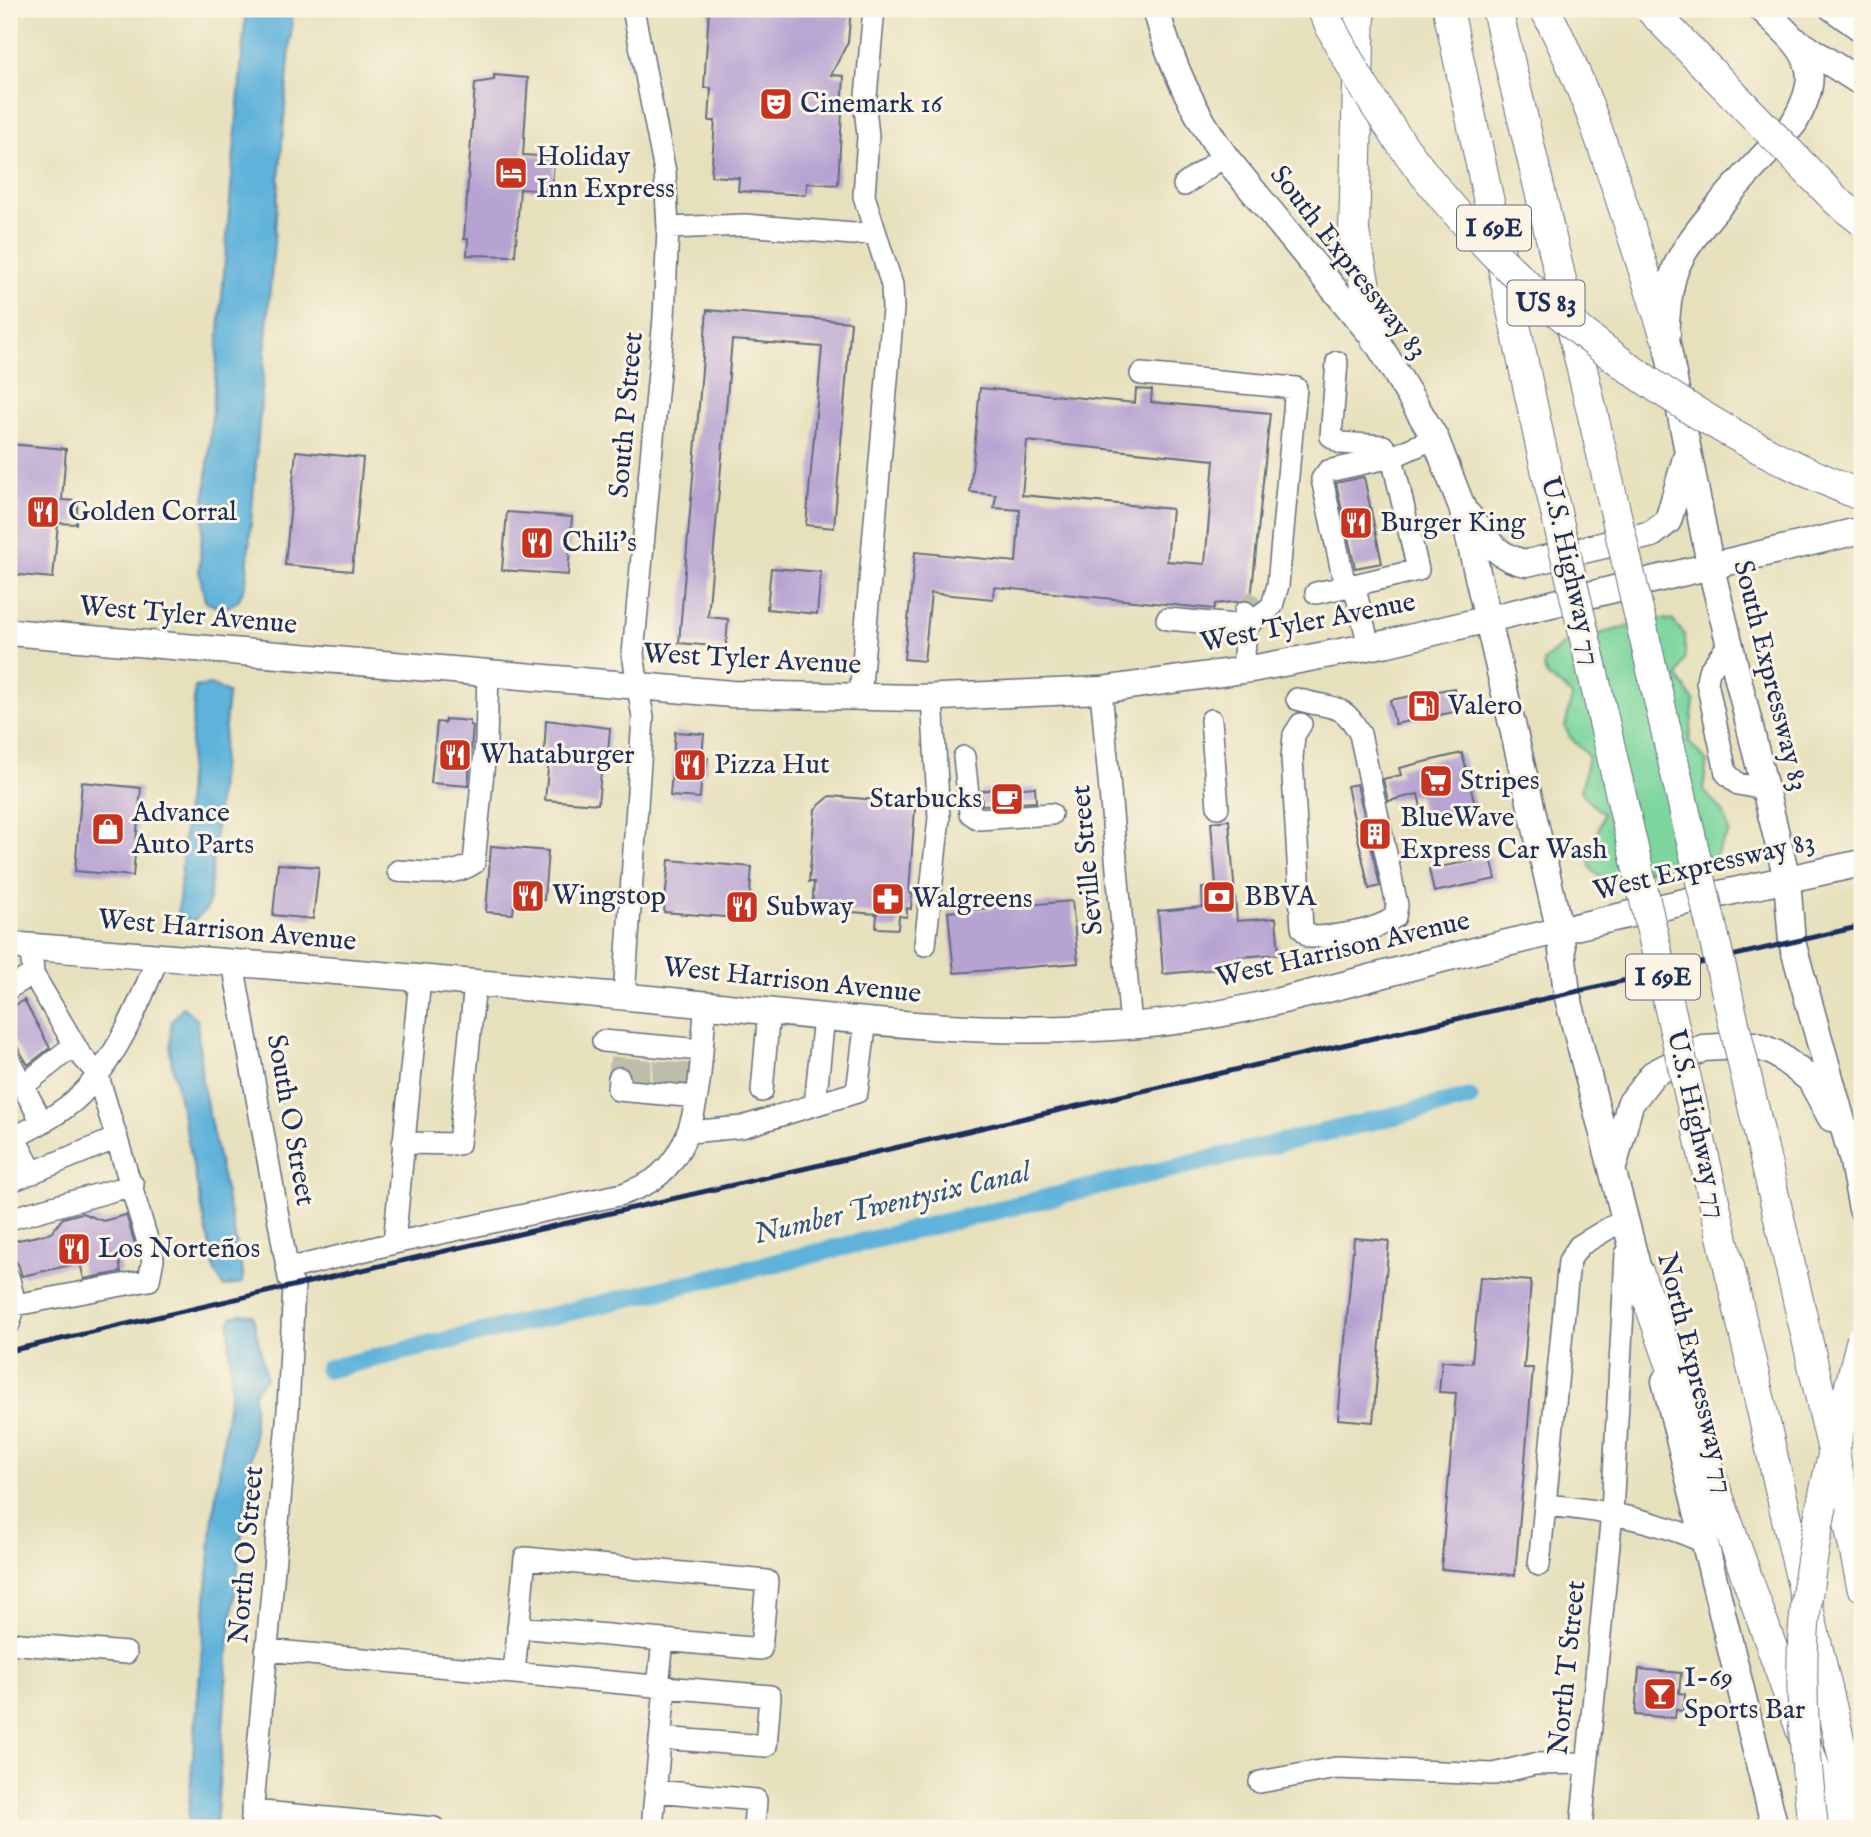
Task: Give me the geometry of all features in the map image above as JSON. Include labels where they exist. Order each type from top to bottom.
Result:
[{"type":"highway","name":"US 83","points":[[1322,9],[1352,65],[1408,152],[1470,228],[1535,293],[1606,352],[1682,404],[1776,457],[1862,496]]},
{"type":"highway","points":[[1360,9],[1354,232],[1376,340]]},
{"type":"highway","name":"U.S. Highway 77","points":[[1448,9],[1541,447],[1860,1828]]},
{"type":"highway","name":"U.S. Highway 77","points":[[1497,9],[1843,1494],[1862,1586]]},
{"type":"highway","points":[[1545,9],[1567,52],[1606,152],[1665,334]]},
{"type":"highway","points":[[1650,9],[1838,202],[1862,221]]},
{"type":"highway","points":[[1639,1274],[1836,1828]]},
{"type":"highway","points":[[1813,1828],[1804,1715],[1804,1626],[1826,1480],[1862,1339]]},
{"type":"main road","name":"South Expressway 83","points":[[1156,9],[1177,71],[1224,156],[1376,340],[1435,438],[1462,507],[1560,932]]},
{"type":"main road","name":"South Expressway 83","points":[[1762,9],[1795,40],[1811,70],[1808,99],[1794,123],[1688,245],[1675,269],[1667,304],[1665,334],[1710,564],[1787,880]]},
{"type":"main road","points":[[1795,40],[1862,83]]},
{"type":"main road","points":[[1462,507],[1492,548],[1515,561],[1527,563],[1652,534],[1668,521],[1688,449]]},
{"type":"main road","name":"West Tyler Avenue","points":[[9,632],[732,694],[860,698],[1101,690],[1243,670],[1369,646],[1862,530]]},
{"type":"main road","name":"West Expressway 83","points":[[1560,932],[1862,863]]},
{"type":"main road","points":[[1787,880],[1793,942],[1852,1157],[1862,1209]]},
{"type":"main road","name":"West Harrison Avenue","points":[[20,946],[624,996],[957,1029],[1025,1031],[1132,1026],[1231,1010],[1365,982],[1455,956],[1560,932]]},
{"type":"main road","name":"North Expressway 77","points":[[1560,932],[1567,994],[1613,1169],[1775,1828]]},
{"type":"main road","points":[[1613,1169],[1630,1104],[1653,1074],[1703,1048],[1755,1045],[1775,1053],[1810,1079],[1852,1157]]},
{"type":"street","name":"South P Street","points":[[624,996],[643,718],[633,654],[664,318],[668,228],[663,159],[633,9]]},
{"type":"street","points":[[860,698],[893,309],[892,285],[864,196],[868,136],[865,107],[874,9]]},
{"type":"street","points":[[1830,9],[1862,32]]},
{"type":"street","points":[[1184,185],[1224,156]]},
{"type":"street","points":[[668,228],[745,225],[853,234],[875,232]]},
{"type":"street","points":[[1316,593],[1418,570],[1392,457],[1383,446],[1341,443],[1331,436],[1337,362]]},
{"type":"street","points":[[1141,374],[1296,388],[1278,585],[1272,606],[1250,611],[1167,619]]},
{"type":"street","points":[[1354,585],[1344,581],[1322,479],[1328,471],[1392,457],[1435,438]]},
{"type":"street","points":[[1243,670],[1250,611],[1278,585]]},
{"type":"street","points":[[1354,585],[1369,646]]},
{"type":"street","points":[[398,871],[448,873],[463,871],[474,863],[486,741],[488,673]]},
{"type":"street","name":"Seville Street","points":[[1101,690],[1132,1026]]},
{"type":"street","points":[[925,945],[940,818],[932,697]]},
{"type":"street","points":[[1297,699],[1337,708],[1349,714],[1360,734],[1397,905],[1395,917],[1385,924],[1324,937],[1310,937],[1302,928],[1292,758],[1294,735],[1301,724]]},
{"type":"street","points":[[1212,720],[1218,807]]},
{"type":"street","points":[[964,757],[970,813],[987,819],[1051,814]]},
{"type":"street","points":[[9,1279],[12,1315],[149,1280],[153,1259],[133,1185],[97,1073],[74,1045],[20,946]]},
{"type":"street","points":[[33,1173],[12,1138],[75,1101],[130,1026],[158,957]]},
{"type":"street","name":"South O Street","points":[[233,963],[291,1278]]},
{"type":"street","points":[[9,988],[33,974]]},
{"type":"street","points":[[394,1243],[420,979]]},
{"type":"street","points":[[403,1143],[460,1144],[475,983]]},
{"type":"street","points":[[690,1132],[677,1091],[680,1052],[706,1004]]},
{"type":"street","points":[[762,1091],[769,1010]]},
{"type":"street","points":[[815,1105],[824,1016]]},
{"type":"street","points":[[291,1278],[394,1243],[623,1194],[652,1181],[663,1171],[690,1132],[742,1127],[857,1092],[866,1020]]},
{"type":"street","points":[[23,1086],[74,1045]]},
{"type":"street","points":[[626,1047],[680,1052]]},
{"type":"street","points":[[9,1060],[42,1122]]},
{"type":"street","points":[[632,1083],[677,1091]]},
{"type":"street","points":[[9,1182],[117,1138]]},
{"type":"street","points":[[9,1219],[133,1185]]},
{"type":"street","points":[[1539,1565],[1569,1261],[1579,1246],[1626,1225]]},
{"type":"street","name":"North T Street","points":[[1581,1828],[1612,1513],[1626,1225]]},
{"type":"street","name":"North O Street","points":[[251,1820],[288,1410],[291,1278]]},
{"type":"street","points":[[1545,1505],[1612,1513],[1673,1528],[1704,1542]]},
{"type":"street","points":[[514,1673],[518,1626],[524,1559],[767,1581],[761,1649],[518,1626]]},
{"type":"street","points":[[652,1828],[660,1738],[663,1640]]},
{"type":"street","points":[[9,1643],[126,1653]]},
{"type":"street","points":[[266,1650],[769,1696],[766,1746],[660,1738]]},
{"type":"street","points":[[1260,1782],[1336,1768],[1494,1774],[1534,1764],[1586,1763]]},
{"type":"street","points":[[655,1791],[756,1800],[754,1828]]},
{"type":"street","points":[[251,1820],[434,1828]]},
{"type":"green space","points":[[1658,619],[1672,620],[1685,635],[1685,658],[1678,677],[1694,701],[1689,742],[1707,762],[1703,790],[1724,813],[1729,832],[1714,858],[1607,878],[1596,874],[1590,867],[1590,850],[1603,813],[1588,801],[1581,791],[1588,756],[1570,737],[1565,727],[1572,696],[1549,678],[1544,661],[1566,642]]},
{"type":"water","points":[[246,9],[293,9],[246,584],[238,601],[222,610],[205,601],[199,571]]},
{"type":"water","points":[[212,685],[228,693],[209,901],[206,910],[192,922],[178,915],[195,687]]},
{"type":"water","points":[[183,1007],[197,1019],[202,1082],[243,1274],[242,1283],[224,1287],[215,1272],[170,1054],[171,1022]]},
{"type":"water","points":[[253,1315],[266,1378],[254,1392],[254,1435],[229,1643],[216,1828],[187,1828],[213,1516],[231,1386],[229,1324],[233,1316]]},
{"type":"building","name":"Cinemark 16","points":[[709,9],[851,9],[848,42],[831,75],[844,76],[838,185],[807,183],[806,195],[738,191],[739,178],[711,176],[715,121],[709,121],[711,88],[704,88]]},
{"type":"building","name":"Holiday Inn Express","points":[[494,75],[528,78],[523,155],[554,157],[552,191],[520,189],[515,256],[467,255],[468,239],[464,239],[475,83],[494,80]]},
{"type":"building","points":[[707,310],[851,322],[834,528],[806,525],[822,347],[732,340],[708,617],[728,619],[726,647],[679,643]]},
{"type":"building","points":[[980,388],[1135,403],[1136,389],[1152,390],[1151,402],[1270,413],[1251,600],[1215,604],[1214,609],[994,587],[993,599],[931,593],[924,661],[904,659],[915,552],[1016,562],[1020,510],[994,508],[996,495],[970,492]],"holes":[[[1027,441],[1214,460],[1205,564],[1167,561],[1172,509],[1022,495]]]},
{"type":"building","name":"Golden Corral","points":[[9,444],[66,449],[62,500],[78,501],[76,524],[58,523],[53,578],[9,574]]},
{"type":"building","points":[[296,451],[363,458],[352,571],[285,565]]},
{"type":"building","name":"Burger King","points":[[1364,477],[1382,563],[1355,568],[1336,483]]},
{"type":"building","name":"Chili's","points":[[507,512],[572,517],[568,575],[502,570]]},
{"type":"building","points":[[771,568],[821,572],[817,614],[767,609]]},
{"type":"building","name":"Valero","points":[[1454,688],[1459,711],[1395,724],[1390,700]]},
{"type":"building","name":"Whataburger","points":[[445,719],[470,721],[473,726],[468,786],[431,783],[437,722],[445,723]]},
{"type":"building","points":[[546,720],[610,728],[608,754],[603,753],[598,804],[545,800],[549,758],[544,757]]},
{"type":"building","name":"Pizza Hut","points":[[675,732],[704,734],[702,757],[708,758],[706,772],[702,772],[700,798],[670,796]]},
{"type":"building","name":"Stripes","points":[[1462,753],[1476,809],[1424,821],[1418,794],[1388,801],[1383,779],[1401,775],[1399,768]]},
{"type":"building","name":"Advance Auto Parts","points":[[82,782],[141,788],[133,876],[75,871]]},
{"type":"building","points":[[1357,784],[1380,886],[1369,889],[1347,786]]},
{"type":"building","name":"Starbucks","points":[[1010,786],[1011,789],[1035,787],[1036,802],[982,805],[981,791]]},
{"type":"building","name":"Walgreens","points":[[830,796],[889,801],[889,806],[915,808],[909,893],[912,894],[911,909],[907,908],[907,917],[899,916],[898,929],[876,928],[877,914],[812,909],[814,882],[809,882],[815,809]]},
{"type":"building","name":"BBVA","points":[[1229,820],[1237,921],[1276,918],[1279,954],[1239,957],[1240,967],[1163,974],[1158,911],[1203,907],[1202,888],[1216,886],[1211,822]]},
{"type":"building","points":[[491,846],[548,851],[544,900],[537,900],[537,906],[514,904],[513,914],[486,912]]},
{"type":"building","points":[[1491,857],[1496,879],[1434,892],[1429,869]]},
{"type":"building","points":[[669,860],[752,867],[748,919],[664,912]]},
{"type":"building","points":[[278,864],[319,867],[313,919],[273,915]]},
{"type":"building","points":[[1072,901],[1078,963],[954,973],[948,912]]},
{"type":"building","points":[[24,1000],[50,1048],[28,1065],[9,1033],[9,1009]]},
{"type":"building","name":"Los Norteños","points":[[82,1213],[103,1221],[126,1215],[137,1250],[118,1254],[121,1272],[84,1279],[80,1263],[22,1276],[10,1247],[14,1241],[51,1233],[63,1218]]},
{"type":"building","points":[[1354,1238],[1389,1241],[1373,1422],[1338,1419]]},
{"type":"building","points":[[1480,1277],[1531,1281],[1524,1368],[1533,1368],[1515,1575],[1441,1569],[1456,1393],[1439,1392],[1442,1361],[1472,1363]]},
{"type":"building","name":"I-69 Sports Bar","points":[[1639,1669],[1681,1673],[1679,1693],[1685,1694],[1683,1711],[1676,1710],[1675,1718],[1635,1715]]},
{"type":"waterway","name":"Number Twentysix Canal","points":[[328,1369],[1469,1098]]},
{"type":"tunnel","points":[[1245,610],[1258,598]]},
{"type":"tunnel","points":[[619,1078],[621,1053]]},
{"type":"tunnel","points":[[639,1080],[642,1054]]},
{"type":"tunnel","points":[[662,1082],[664,1056]]},
{"type":"tunnel","points":[[682,1084],[684,1058]]},
{"type":"railway","points":[[9,1351],[1862,926]]},
{"type":"place","name":"Cinemark 16","points":[[776,104]]},
{"type":"place","name":"Holiday Inn Express","points":[[511,173]]},
{"type":"place","name":"Golden Corral","points":[[43,512]]},
{"type":"place","name":"Burger King","points":[[1356,523]]},
{"type":"place","name":"Chili's","points":[[537,543]]},
{"type":"place","name":"Valero","points":[[1424,706]]},
{"type":"place","name":"Whataburger","points":[[455,755]]},
{"type":"place","name":"Pizza Hut","points":[[690,765]]},
{"type":"place","name":"Stripes","points":[[1436,781]]},
{"type":"place","name":"Starbucks","points":[[1007,799]]},
{"type":"place","name":"Advance Auto Parts","points":[[108,829]]},
{"type":"place","name":"BlueWave Express Car Wash","points":[[1375,834]]},
{"type":"place","name":"Wingstop","points":[[528,896]]},
{"type":"place","name":"BBVA","points":[[1219,897]]},
{"type":"place","name":"Walgreens","points":[[888,899]]},
{"type":"place","name":"Subway","points":[[742,907]]},
{"type":"place","name":"Los Norteños","points":[[74,1249]]},
{"type":"place","name":"I-69 Sports Bar","points":[[1660,1694]]}]
